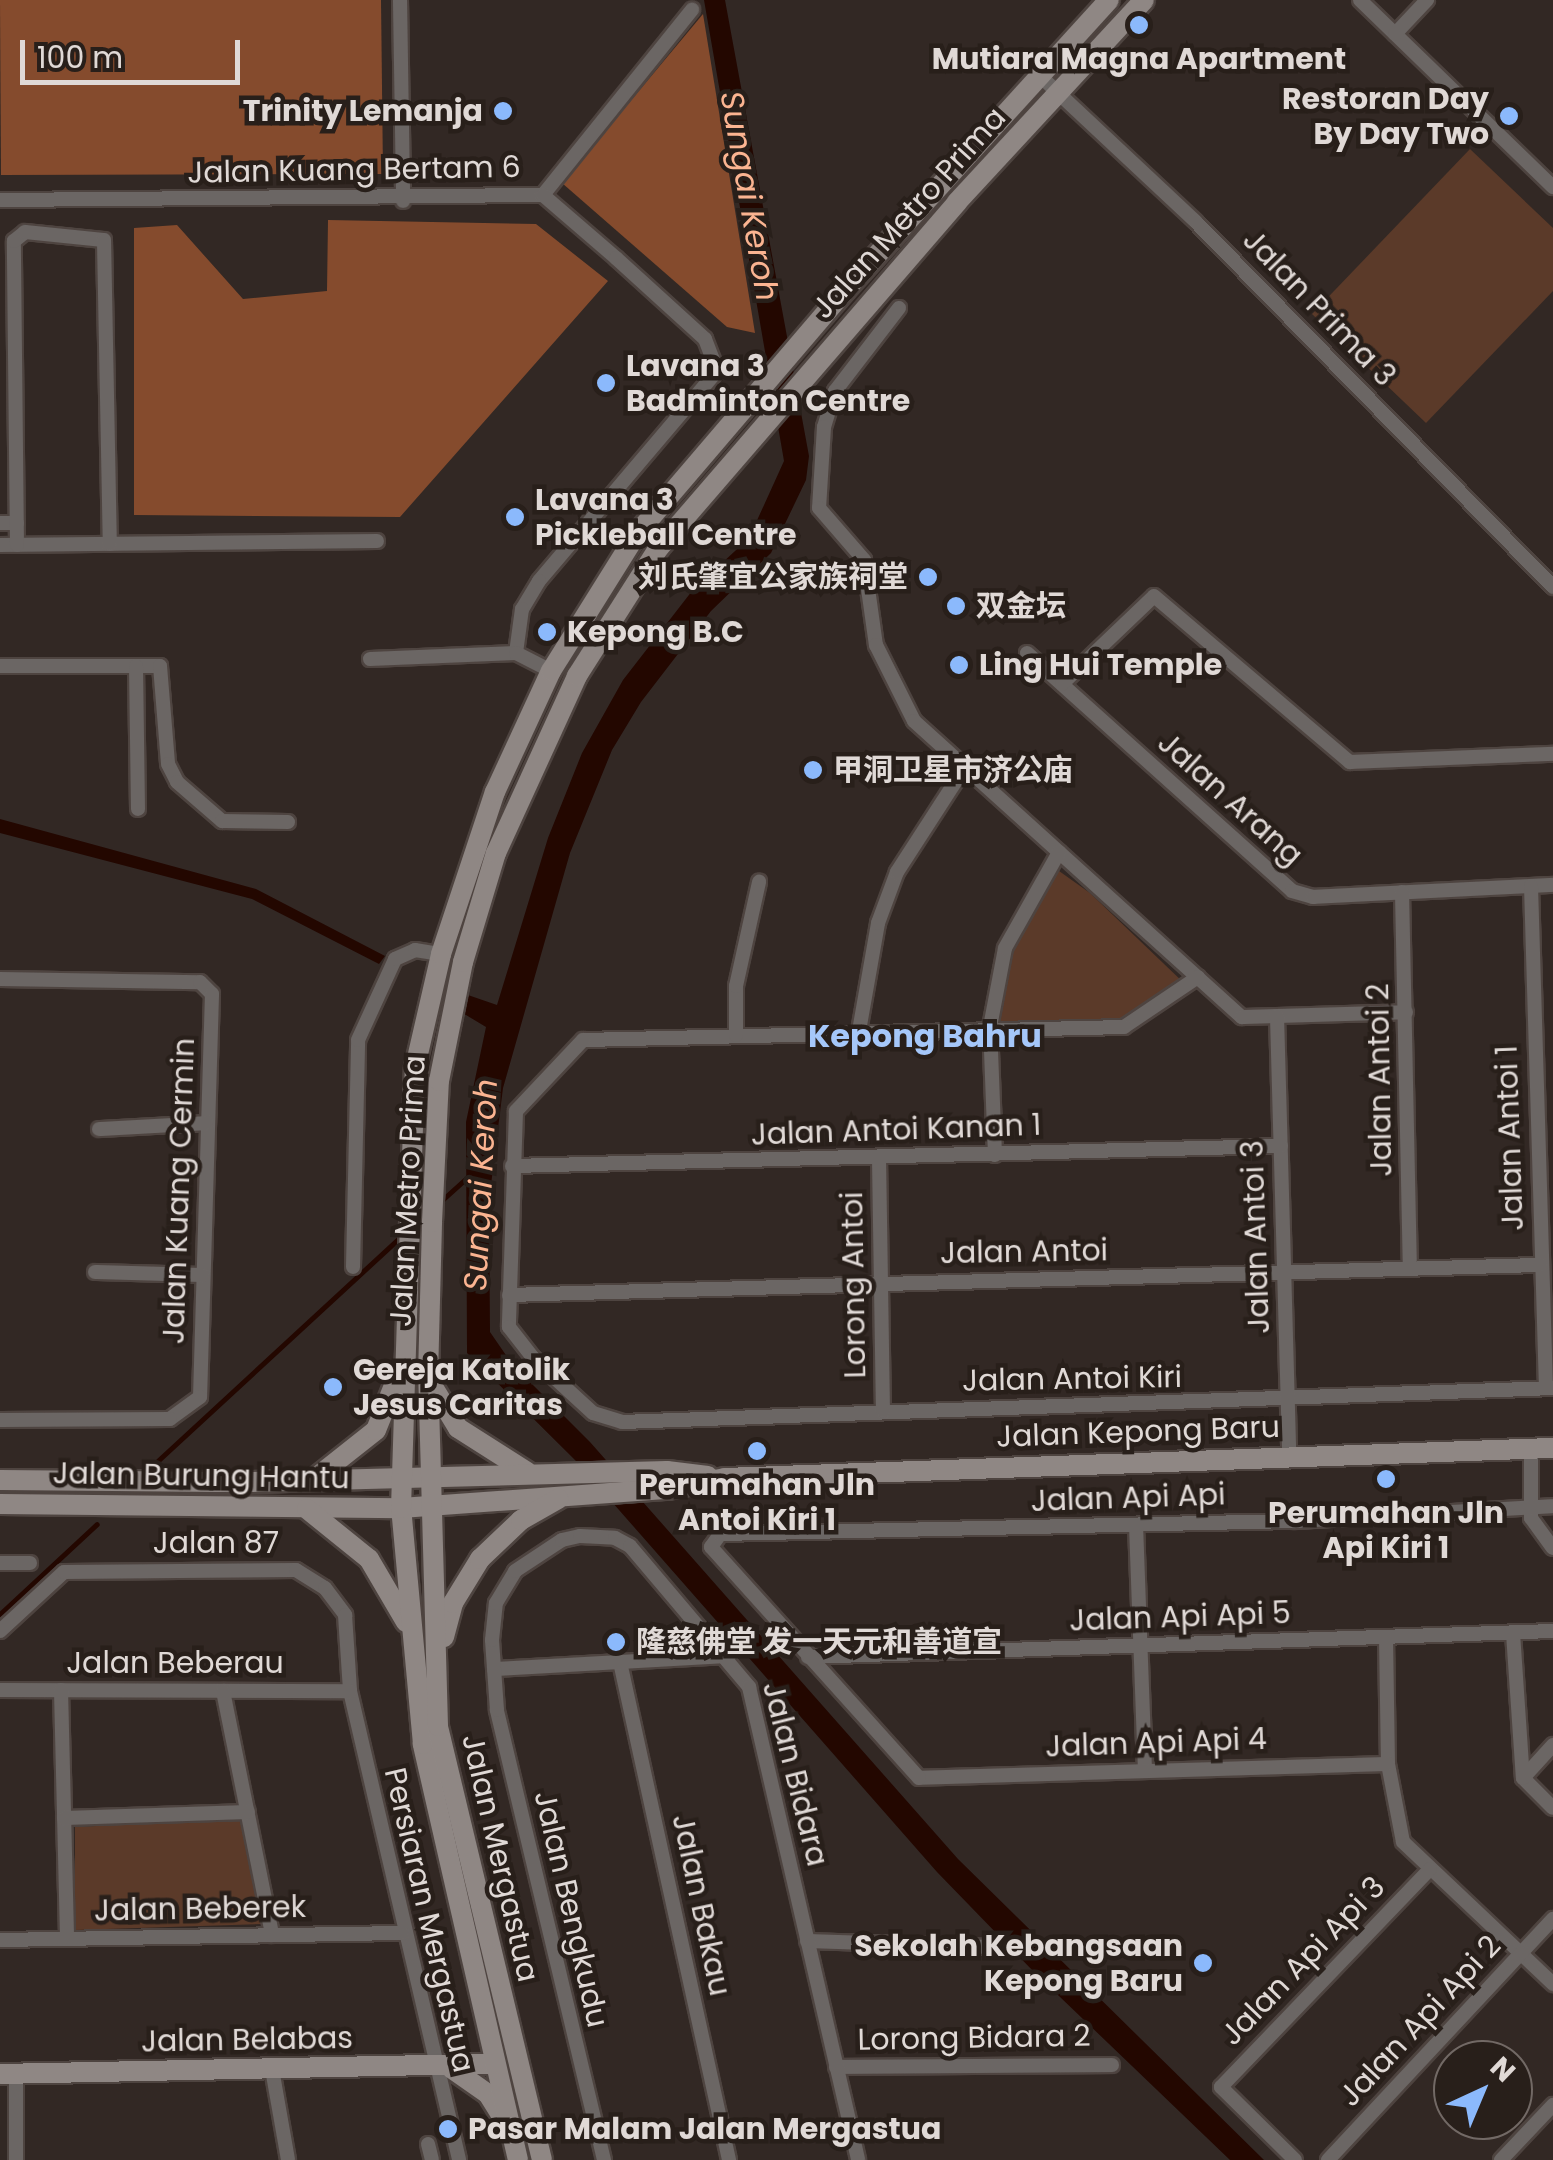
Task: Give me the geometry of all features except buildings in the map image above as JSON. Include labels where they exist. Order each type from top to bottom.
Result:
[{"type":"main road","name":"Jalan Metro Prima","points":[[401,1508],[405,1220],[414,1067],[441,954],[495,792],[551,671],[636,535],[697,460],[845,290],[1109,0]]},
{"type":"main road","name":"Jalan Metro Prima","points":[[430,1505],[428,1376],[440,1081],[463,962],[496,854],[577,676],[658,549],[716,476],[1144,0]]},
{"type":"main road","points":[[312,1481],[376,1430],[401,1361]]},
{"type":"main road","points":[[428,1376],[458,1428],[529,1474]]},
{"type":"main road","name":"Jalan Kepong Baru","points":[[430,1477],[560,1473],[667,1480],[1553,1448]]},
{"type":"main road","name":"Jalan Burung Hantu","points":[[0,1480],[312,1481],[430,1477]]},
{"type":"main road","name":"Jalan Kepong Baru","points":[[430,1505],[568,1495],[667,1480]]},
{"type":"main road","points":[[439,1662],[453,1603],[480,1559],[521,1520],[568,1495]]},
{"type":"main road","name":"Jalan Burung Hantu","points":[[0,1504],[307,1508],[430,1505]]},
{"type":"main road","name":"Jalan Mergastua","points":[[430,1505],[439,1662],[438,1726],[542,2160]]},
{"type":"main road","points":[[307,1508],[368,1559],[412,1633]]},
{"type":"main road","name":"Jalan Mergastua","points":[[401,1508],[423,1744],[518,2160]]},
{"type":"main road","points":[[483,2017],[472,2048],[442,2068],[488,2094],[511,2134]]},
{"type":"main road","points":[[510,2032],[494,2064],[529,2110]]},
{"type":"main road","name":"Jalan Belabas","points":[[8,2074],[494,2064]]},
{"type":"street","points":[[400,0],[403,201]]},
{"type":"street","points":[[1360,0],[1553,187]]},
{"type":"street","points":[[1395,34],[1427,0]]},
{"type":"street","points":[[543,195],[692,10]]},
{"type":"street","name":"Jalan Prima 3","points":[[1039,75],[1195,221],[1553,586]]},
{"type":"street","name":"Jalan Kuang Bertam 6","points":[[0,200],[403,201],[543,195],[704,339],[717,371],[539,581],[522,609],[516,654]]},
{"type":"street","points":[[17,544],[14,242],[24,232],[98,236],[105,247],[110,544]]},
{"type":"street","points":[[899,308],[835,392],[824,427],[819,508],[864,560],[883,662],[914,720],[1242,1017],[1406,1012]]},
{"type":"street","points":[[0,523],[16,523]]},
{"type":"street","points":[[0,545],[377,540]]},
{"type":"street","points":[[1062,684],[1145,598],[1161,597],[1350,762],[1553,754]]},
{"type":"street","name":"Jalan Arang","points":[[1027,652],[1292,891],[1312,897],[1553,886]]},
{"type":"street","points":[[370,659],[516,654],[551,671]]},
{"type":"street","points":[[0,666],[160,666],[168,764],[177,782],[222,820],[288,822]]},
{"type":"street","points":[[136,666],[138,809]]},
{"type":"street","points":[[859,1031],[878,923],[897,872],[965,767]]},
{"type":"street","points":[[996,1155],[990,1026],[1012,927],[1059,852]]},
{"type":"street","points":[[736,1035],[736,986],[760,882]]},
{"type":"street","name":"Jalan Antoi 1","points":[[1530,886],[1540,1265],[1550,1388]]},
{"type":"street","name":"Jalan Antoi 2","points":[[1402,892],[1410,1267]]},
{"type":"street","points":[[353,1268],[358,1040],[395,959],[415,950],[441,954]]},
{"type":"street","points":[[509,1295],[516,1111],[584,1040],[990,1026],[1124,1027],[1198,977]]},
{"type":"street","name":"Jalan Kuang Cermin","points":[[0,979],[200,982],[212,994],[202,1390],[190,1410],[170,1419],[0,1420]]},
{"type":"street","name":"Jalan Antoi 3","points":[[1278,1016],[1290,1457]]},
{"type":"street","points":[[99,1129],[206,1124]]},
{"type":"street","name":"Jalan Antoi Kanan 1","points":[[512,1166],[1281,1146]]},
{"type":"street","name":"Lorong Antoi","points":[[879,1158],[883,1411]]},
{"type":"street","name":"Jalan Antoi","points":[[509,1295],[1540,1265]]},
{"type":"street","points":[[96,1272],[203,1275]]},
{"type":"street","name":"Jalan Antoi Kiri","points":[[509,1295],[509,1327],[533,1358],[593,1413],[622,1422],[1288,1401],[1550,1388]]},
{"type":"street","points":[[1531,1448],[1531,1506],[1540,1536],[1553,1548]]},
{"type":"street","name":"Jalan Api Api","points":[[808,1658],[710,1547],[720,1534],[1136,1525],[1553,1506]]},
{"type":"street","points":[[1136,1525],[1145,1770]]},
{"type":"street","name":"Jalan Bidara","points":[[494,1669],[494,1622],[502,1588],[531,1557],[580,1536],[615,1538],[630,1546],[729,1656],[749,1687],[858,2160]]},
{"type":"street","points":[[0,1563],[30,1562]]},
{"type":"street","name":"Jalan 87","points":[[0,1630],[60,1574],[296,1570],[325,1588],[345,1616],[350,1691]]},
{"type":"street","name":"Jalan Api Api 5","points":[[808,1658],[1553,1631]]},
{"type":"street","points":[[1513,1633],[1523,1778],[1553,1808]]},
{"type":"street","points":[[1386,1637],[1388,1764],[1402,1842],[1553,1984]]},
{"type":"street","points":[[494,1669],[729,1656]]},
{"type":"street","name":"Jalan Api Api 4","points":[[808,1658],[914,1776],[925,1779],[1388,1764]]},
{"type":"street","name":"Jalan Bakau","points":[[620,1662],[729,2160]]},
{"type":"street","name":"Jalan Bengkudu","points":[[494,1669],[497,1710],[543,1919],[604,2160]]},
{"type":"street","name":"Jalan Beberau","points":[[0,1690],[350,1691]]},
{"type":"street","points":[[62,1690],[67,1938]]},
{"type":"street","points":[[223,1691],[272,1935]]},
{"type":"street","name":"Persiaran Mergastua","points":[[350,1691],[402,1932],[442,2068],[459,2160]]},
{"type":"street","points":[[1523,1778],[1553,1745]]},
{"type":"street","points":[[64,1818],[248,1812]]},
{"type":"street","name":"Jalan Api Api 3","points":[[1295,2160],[1224,2094],[1225,2080],[1430,1869]]},
{"type":"street","name":"Jalan Api Api 2","points":[[1328,2160],[1553,1920]]},
{"type":"street","name":"Jalan Beberek","points":[[0,1940],[402,1932]]},
{"type":"street","points":[[807,1941],[991,1946]]},
{"type":"street","name":"Lorong Bidara 2","points":[[836,2067],[1112,2064]]},
{"type":"street","points":[[272,2070],[288,2160]]},
{"type":"street","points":[[8,2074],[16,2160]]},
{"type":"street","points":[[1500,2160],[1553,2105]]},
{"type":"street","points":[[428,2144],[432,2160]]},
{"type":"shaded area","points":[[0,0],[381,0],[383,174],[1,175]]},
{"type":"shaded area","points":[[703,14],[755,333],[727,327],[562,183]]},
{"type":"shaded area","points":[[1470,149],[1553,228],[1553,291],[1426,423],[1312,314]]},
{"type":"shaded area","points":[[328,220],[536,224],[608,281],[400,517],[134,515],[134,228],[177,225],[243,299],[327,291]]},
{"type":"shaded area","points":[[1052,866],[1090,893],[1186,985],[1124,1027],[990,1027],[1005,948]]},
{"type":"shaded area","points":[[240,1819],[262,1924],[75,1930],[75,1827]]},
{"type":"water","name":"Sungai Keroh","points":[[704,0],[725,0],[809,456],[806,480],[771,553],[711,611],[641,702],[612,750],[570,853],[503,1088],[489,1201],[490,1332],[512,1364],[590,1442],[958,1859],[1264,2160],[1230,2160],[1035,1973],[937,1872],[576,1461],[467,1353],[466,1122],[486,1027],[461,1012],[465,994],[497,1005],[548,838],[582,753],[623,680],[692,591],[749,538],[784,461]]},
{"type":"water","points":[[0,819],[256,889],[385,956],[379,964],[252,899],[0,833]]},
{"type":"waterway","name":"Sungai Keroh","points":[[441,1201],[470,1175]]},
{"type":"waterway","points":[[151,1467],[402,1235]]},
{"type":"waterway","points":[[0,1614],[97,1524]]},
{"type":"place","name":"Mutiara Magna Apartment","points":[[1139,25]]},
{"type":"place","name":"Trinity Lemanja","points":[[503,111]]},
{"type":"place","name":"Restoran Day By Day Two","points":[[1509,116]]},
{"type":"place","name":"Lavana 3 Badminton Centre","points":[[606,383]]},
{"type":"place","name":"Lavana 3 Pickleball Centre","points":[[515,517]]},
{"type":"place","name":"刘氏肇宜公家族祠堂","points":[[928,577]]},
{"type":"place","name":"双金坛","points":[[956,606]]},
{"type":"place","name":"Kepong B.C","points":[[547,632]]},
{"type":"place","name":"Ling Hui Temple","points":[[959,665]]},
{"type":"place","name":"甲洞卫星市济公庙","points":[[813,770]]},
{"type":"place","name":"Gereja Katolik Jesus Caritas","points":[[333,1387]]},
{"type":"place","name":"Perumahan Jln Antoi Kiri 1","points":[[757,1451]]},
{"type":"place","name":"Perumahan Jln Api Kiri 1","points":[[1386,1479]]},
{"type":"place","name":"隆慈佛堂 发一天元和善道宣","points":[[616,1642]]},
{"type":"place","name":"Sekolah Kebangsaan Kepong Baru","points":[[1203,1963]]},
{"type":"place","name":"Pasar Malam Jalan Mergastua","points":[[448,2129]]},
{"type":"district","name":"Kepong Bahru","points":[[925,1036]]}]
